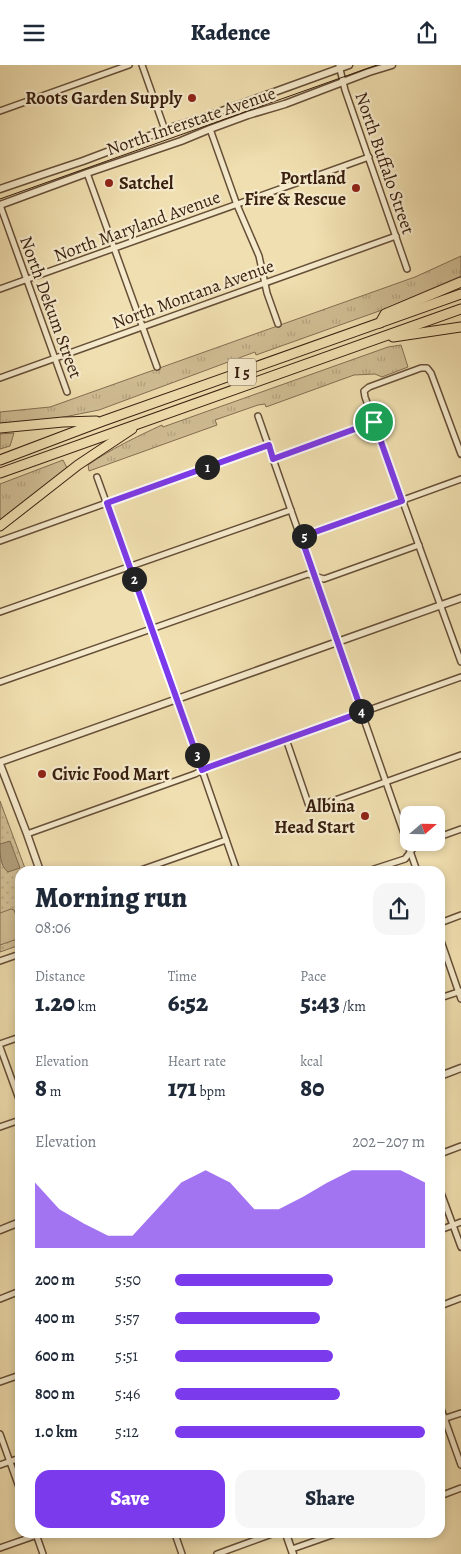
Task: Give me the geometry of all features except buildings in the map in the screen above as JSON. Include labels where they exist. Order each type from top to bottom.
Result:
[{"type":"highway","points":[[380,323],[385,314],[461,281]]},
{"type":"highway","name":"I 5","points":[[0,460],[103,421],[461,294]]},
{"type":"highway","name":"I 5","points":[[0,473],[461,309]]},
{"type":"highway","points":[[373,340],[461,327]]},
{"type":"highway","points":[[0,428],[64,422],[103,421]]},
{"type":"highway","points":[[0,526],[78,465],[140,423]]},
{"type":"street","points":[[0,111],[129,65]]},
{"type":"street","points":[[142,65],[165,130]]},
{"type":"street","name":"North Interstate Avenue","points":[[0,189],[349,65]]},
{"type":"street","name":"North Interstate Avenue","points":[[0,205],[392,65]]},
{"type":"street","name":"North Buffalo Street","points":[[340,67],[343,82],[407,269]]},
{"type":"street","points":[[210,129],[237,205],[259,256],[278,324]]},
{"type":"street","name":"North Maryland Avenue","points":[[0,289],[369,157]]},
{"type":"street","points":[[88,173],[157,367]]},
{"type":"street","name":"North Dekum Street","points":[[0,205],[67,391]]},
{"type":"street","name":"North Montana Avenue","points":[[0,378],[396,236]]},
{"type":"street","points":[[461,454],[432,373],[426,368],[421,368],[369,387],[364,391],[364,397],[461,662]]},
{"type":"street","points":[[258,415],[415,866]]},
{"type":"street","points":[[273,459],[374,422]]},
{"type":"street","points":[[0,541],[269,445]]},
{"type":"street","points":[[98,477],[235,866]]},
{"type":"street","points":[[301,537],[461,479]]},
{"type":"street","points":[[0,613],[291,510]]},
{"type":"street","points":[[0,683],[308,574],[324,579],[418,545]]},
{"type":"street","points":[[38,866],[0,763],[177,698],[461,598]]},
{"type":"street","points":[[27,834],[461,677]]},
{"type":"street","points":[[286,739],[310,809],[461,755]]},
{"type":"street","points":[[445,835],[461,829]]},
{"type":"street","points":[[152,866],[226,840]]},
{"type":"street","points":[[383,866],[405,859],[410,852]]},
{"type":"street","points":[[445,921],[461,915]]},
{"type":"street","points":[[445,952],[461,999]]},
{"type":"street","points":[[0,961],[15,956]]},
{"type":"street","points":[[445,996],[460,992]]},
{"type":"street","points":[[15,1039],[0,1045],[15,1088]]},
{"type":"street","points":[[445,1074],[461,1069]]},
{"type":"street","points":[[0,1127],[15,1122]]},
{"type":"street","points":[[445,1152],[461,1146]]},
{"type":"street","points":[[445,1203],[461,1247]]},
{"type":"street","points":[[445,1228],[461,1222]]},
{"type":"street","points":[[0,1230],[15,1224]]},
{"type":"street","points":[[0,1299],[15,1293]]},
{"type":"street","points":[[445,1303],[461,1298]]},
{"type":"street","points":[[0,1382],[15,1377]]},
{"type":"street","points":[[445,1418],[461,1413]]},
{"type":"street","points":[[445,1426],[461,1465]]},
{"type":"street","points":[[0,1434],[15,1476]]},
{"type":"street","points":[[0,1465],[15,1460]]},
{"type":"street","points":[[445,1494],[461,1488]]},
{"type":"street","points":[[0,1548],[26,1538]]},
{"type":"street","points":[[38,1538],[43,1554]]},
{"type":"street","points":[[176,1538],[182,1554]]},
{"type":"street","points":[[217,1554],[261,1538]]},
{"type":"street","points":[[288,1538],[293,1552],[326,1538]]},
{"type":"green space","points":[[461,256],[461,276],[382,310],[256,355],[255,352],[99,410],[59,418],[0,424],[0,412],[50,407],[415,277]]},
{"type":"green space","points":[[401,345],[408,367],[382,377],[375,374],[354,375],[266,407],[265,404],[258,405],[215,420],[217,425],[89,471],[88,465],[97,459],[124,443],[162,425],[163,427],[388,347]]},
{"type":"green space","points":[[14,433],[10,446],[0,449],[0,434]]},
{"type":"green space","points":[[63,460],[67,468],[0,521],[0,484]]},
{"type":"green space","points":[[0,801],[24,866],[15,866],[15,947],[0,952]]},
{"type":"green space","points":[[11,909],[15,913],[15,940],[0,945],[0,913]]},
{"type":"shaded area","points":[[10,841],[19,866],[15,866],[15,870],[8,872],[5,869],[0,856],[0,844]]},
{"type":"tram line","points":[[0,199],[377,65]]},
{"type":"place","name":"Roots Garden Supply","points":[[192,98]]},
{"type":"place","name":"Satchel","points":[[109,183]]},
{"type":"place","name":"Portland Fire & Rescue","points":[[356,188]]},
{"type":"place","name":"Civic Food Mart","points":[[42,774]]},
{"type":"place","name":"Albina Head Start","points":[[365,816]]},
{"type":"route","points":[[374,422],[402,501],[301,537],[362,712],[202,770],[107,503],[269,445],[273,459],[374,422]]}]
